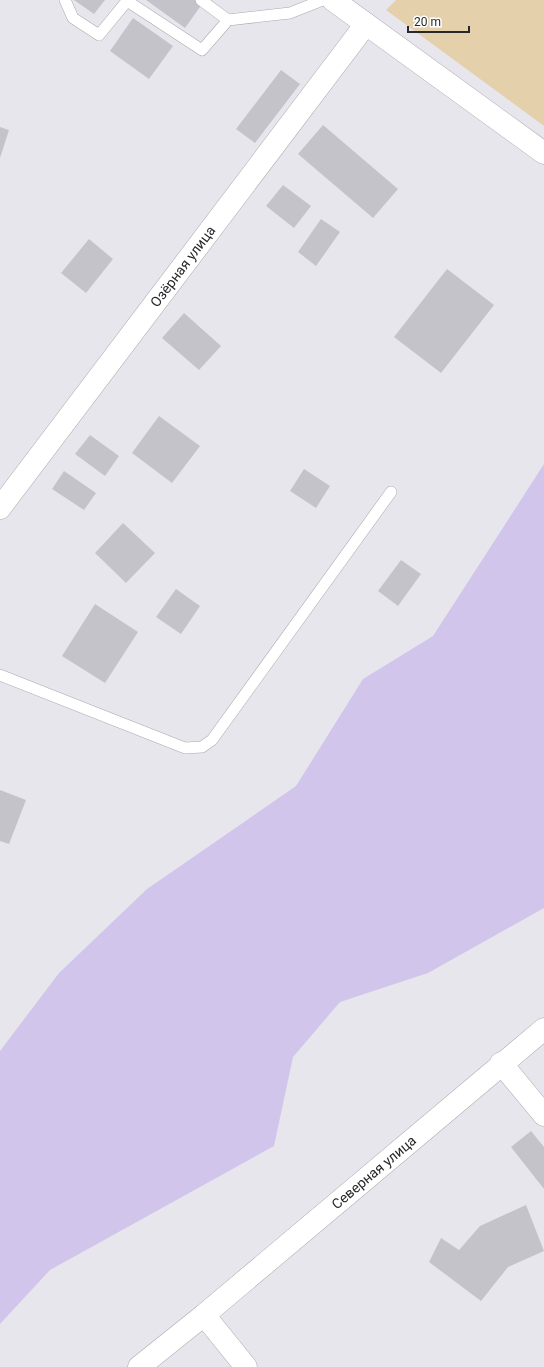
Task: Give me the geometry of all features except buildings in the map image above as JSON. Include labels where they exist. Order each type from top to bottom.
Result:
[{"type":"street","points":[[333,0],[544,153]]},
{"type":"street","name":"Озёрная улица","points":[[0,508],[366,24]]},
{"type":"street","name":"Северная улица","points":[[139,1367],[204,1315],[501,1063],[544,1029]]},
{"type":"street","points":[[501,1063],[544,1115]]},
{"type":"street","points":[[204,1315],[246,1367]]},
{"type":"lane","points":[[64,0],[73,18],[99,35],[127,1],[202,50],[228,20],[290,13],[323,0]]},
{"type":"lane","points":[[201,0],[228,20]]},
{"type":"lane","points":[[0,675],[185,748],[202,747],[212,740],[391,492]]},
{"type":"shaded area","points":[[396,0],[544,0],[544,126],[386,10]]},
{"type":"shaded area","points":[[544,464],[544,908],[428,973],[340,1002],[293,1057],[274,1146],[50,1270],[0,1324],[0,1051],[59,973],[147,889],[296,786],[363,679],[433,636]]}]
